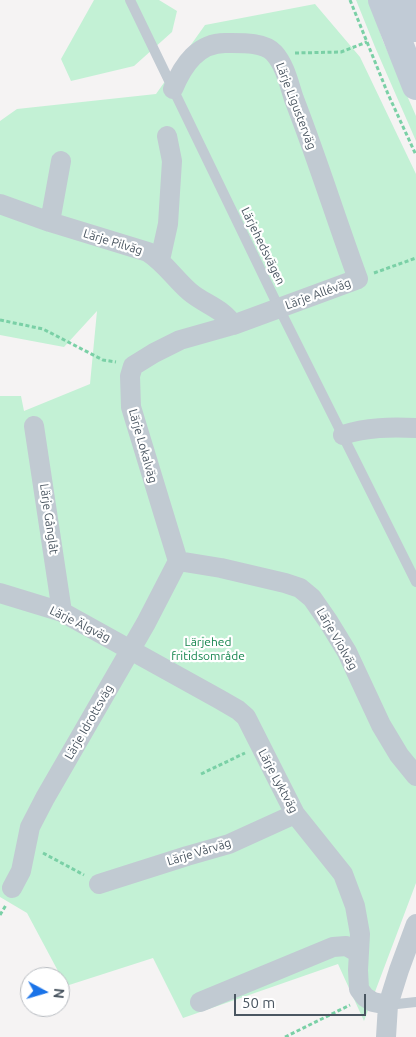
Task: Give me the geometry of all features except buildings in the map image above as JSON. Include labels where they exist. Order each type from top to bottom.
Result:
[{"type":"main road","points":[[382,0],[416,86]]},
{"type":"main road","points":[[405,0],[416,28]]},
{"type":"street","name":"Lärje Ligusterväg","points":[[173,89],[179,74],[188,61],[206,46],[218,43],[242,43],[263,47],[274,53],[282,66],[300,114],[358,279]]},
{"type":"street","points":[[160,260],[168,224],[172,161],[167,136]]},
{"type":"street","points":[[50,222],[61,160]]},
{"type":"street","name":"Lärje Pilväg","points":[[0,204],[50,222],[148,252],[160,260],[190,293],[229,317],[233,324]]},
{"type":"street","name":"Lärje Alléväg","points":[[279,308],[358,279]]},
{"type":"street","points":[[134,366],[154,352],[180,340],[279,308]]},
{"type":"street","name":"Lärje Lokalväg","points":[[134,366],[130,376],[132,408],[178,561]]},
{"type":"street","name":"Lärje Gånglåt","points":[[34,426],[62,612]]},
{"type":"street","points":[[343,434],[357,430],[389,427],[416,428]]},
{"type":"street","name":"Lärje Idrottsväg","points":[[12,888],[20,871],[30,827],[146,623],[178,561]]},
{"type":"street","name":"Lärje Violväg","points":[[178,561],[221,568],[284,583],[300,588],[312,598],[347,652],[386,733],[399,755],[416,776]]},
{"type":"street","name":"Lärje Älgväg","points":[[0,593],[62,612],[130,650]]},
{"type":"street","name":"Lärje Lyktväg","points":[[130,650],[238,710],[246,717],[295,814],[343,874],[355,906],[360,934],[359,989],[365,997]]},
{"type":"street","name":"Lärje Vårväg","points":[[99,884],[229,844],[295,814]]},
{"type":"street","points":[[386,1037],[388,1005],[399,970],[415,931]]},
{"type":"street","points":[[200,1002],[333,947],[346,946],[359,953]]},
{"type":"street","points":[[365,997],[373,1002],[388,1005]]},
{"type":"lane","name":"Lärjehedsvägen","points":[[130,0],[279,308],[416,582]]},
{"type":"lane","points":[[388,1005],[416,1002]]},
{"type":"path","points":[[350,0],[388,94],[416,155]]},
{"type":"path","points":[[274,53],[341,52],[367,42]]},
{"type":"path","points":[[358,279],[416,258]]},
{"type":"path","points":[[0,320],[43,329],[103,360],[134,366]]},
{"type":"path","points":[[201,774],[259,746]]},
{"type":"path","points":[[26,844],[99,884]]},
{"type":"path","points":[[285,1037],[365,997]]},
{"type":"green space","points":[[94,0],[159,0],[177,11],[172,32],[134,66],[71,81],[61,59]]},
{"type":"green space","points":[[356,0],[369,0],[383,41],[416,116],[416,141],[375,47]]},
{"type":"green space","name":"Lärjehed fritidsområde","points":[[315,4],[360,57],[416,174],[416,883],[364,1021],[338,964],[183,1018],[153,958],[70,985],[70,967],[56,967],[27,913],[0,897],[0,396],[21,396],[24,411],[90,384],[97,311],[64,347],[0,335],[0,121],[17,109],[156,94],[205,25]]}]
